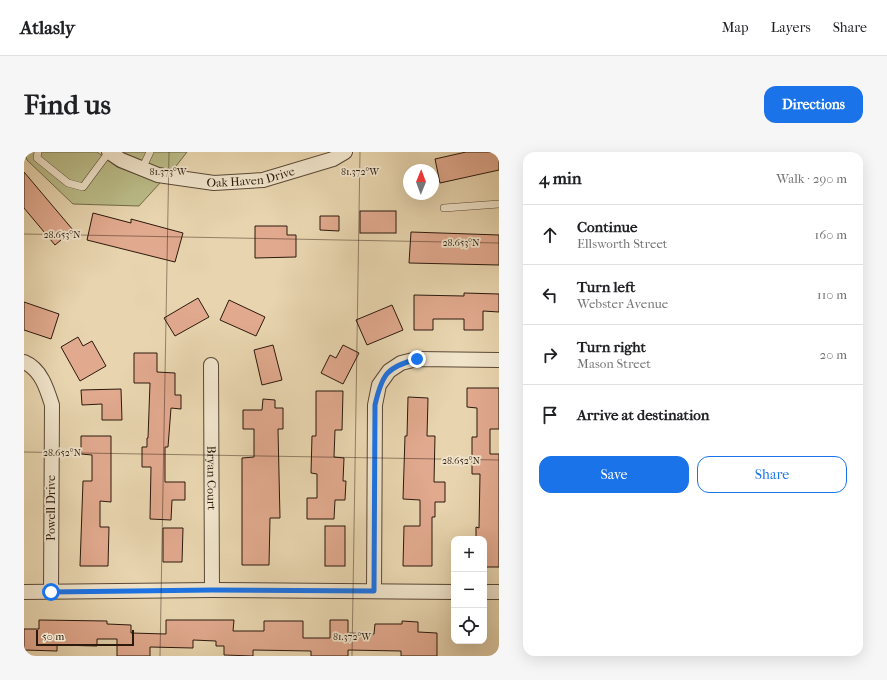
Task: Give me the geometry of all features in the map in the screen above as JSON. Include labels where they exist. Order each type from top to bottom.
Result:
[{"type":"street","name":"Oak Haven Drive","points":[[109,152],[121,160],[158,176],[214,183],[263,180],[333,159],[345,152]]},
{"type":"street","points":[[374,591],[375,405],[379,385],[389,371],[401,364],[417,359],[499,360]]},
{"type":"street","name":"Powell Drive","points":[[24,362],[38,372],[47,388],[52,405],[51,592]]},
{"type":"street","name":"Bryan Court","points":[[211,364],[212,590]]},
{"type":"street","points":[[24,592],[212,590],[451,592]]},
{"type":"street","points":[[487,592],[499,592]]},
{"type":"lane","points":[[38,152],[37,158],[68,183],[83,187],[109,152]]},
{"type":"lane","points":[[142,169],[150,152]]},
{"type":"lane","points":[[444,208],[499,204]]},
{"type":"green space","points":[[24,152],[97,152],[117,167],[160,183],[139,206],[73,204],[27,160]]},
{"type":"green space","points":[[122,152],[187,152],[173,170],[159,168]]},
{"type":"building","points":[[466,152],[499,152],[499,170],[440,183],[439,164],[436,164],[435,159]]},
{"type":"building","points":[[24,172],[73,230],[55,245],[24,208]]},
{"type":"building","points":[[360,211],[396,211],[396,233],[360,233]]},
{"type":"building","points":[[93,213],[131,223],[131,219],[183,233],[175,262],[87,240]]},
{"type":"building","points":[[320,216],[339,216],[339,231],[320,230]]},
{"type":"building","points":[[255,226],[287,226],[287,235],[296,235],[296,257],[255,258]]},
{"type":"building","points":[[411,232],[499,235],[499,265],[409,263]]},
{"type":"building","points":[[464,293],[499,294],[499,312],[483,311],[483,330],[464,330],[464,319],[433,319],[433,330],[414,330],[414,295],[464,296]]},
{"type":"building","points":[[198,298],[209,317],[175,336],[164,318]]},
{"type":"building","points":[[229,300],[265,317],[256,336],[220,320]]},
{"type":"building","points":[[24,302],[59,314],[51,339],[24,330]]},
{"type":"building","points":[[392,305],[403,330],[367,345],[356,320]]},
{"type":"building","points":[[78,337],[83,346],[92,341],[106,366],[80,381],[61,347]]},
{"type":"building","points":[[273,345],[282,380],[262,385],[254,350]]},
{"type":"building","points":[[343,345],[359,353],[343,384],[321,373],[330,355],[336,358]]},
{"type":"building","points":[[134,353],[157,353],[157,372],[175,373],[175,395],[181,395],[181,409],[171,408],[168,447],[165,447],[165,482],[185,482],[185,500],[172,500],[171,520],[150,519],[151,467],[142,467],[142,447],[147,447],[150,383],[134,383]]},
{"type":"building","points":[[467,388],[499,388],[499,429],[490,429],[490,454],[499,454],[499,567],[487,567],[487,536],[476,536],[476,527],[479,528],[480,474],[472,474],[472,437],[477,437],[477,408],[467,407]]},
{"type":"building","points":[[121,389],[122,420],[102,420],[102,404],[82,405],[81,390]]},
{"type":"building","points":[[316,391],[343,391],[342,430],[335,430],[334,457],[344,458],[343,481],[346,481],[345,500],[335,500],[334,519],[307,519],[307,498],[317,498],[317,474],[311,473],[312,436],[316,436]]},
{"type":"building","points":[[408,397],[428,398],[427,436],[435,436],[434,482],[445,482],[445,502],[435,502],[435,517],[432,517],[432,566],[403,566],[404,526],[420,526],[420,500],[403,499]]},
{"type":"building","points":[[263,399],[275,400],[275,408],[283,408],[283,429],[278,429],[280,518],[270,518],[269,565],[242,565],[242,458],[254,457],[254,429],[243,429],[243,410],[262,410]]},
{"type":"building","points":[[81,436],[111,436],[111,502],[100,501],[100,527],[109,527],[108,566],[80,566],[83,481],[92,481],[92,455],[81,454]]},
{"type":"building","points":[[325,526],[345,526],[345,566],[325,566]]},
{"type":"building","points":[[163,528],[183,528],[182,562],[163,562]]},
{"type":"building","points":[[39,620],[107,621],[107,624],[131,625],[131,633],[166,634],[166,620],[234,620],[233,631],[264,631],[264,621],[303,621],[303,638],[330,638],[330,620],[348,620],[348,633],[374,634],[375,624],[402,624],[402,621],[418,622],[418,632],[437,633],[437,656],[401,656],[401,651],[348,650],[348,656],[311,656],[311,651],[253,650],[253,656],[224,655],[224,646],[216,646],[216,641],[193,640],[193,648],[150,647],[150,656],[117,656],[117,639],[97,639],[97,646],[57,645],[57,651],[24,650],[24,629],[39,629]]},
{"type":"route","points":[[51,592],[212,590],[374,591],[375,405],[379,385],[389,371],[401,364],[417,359]]}]
